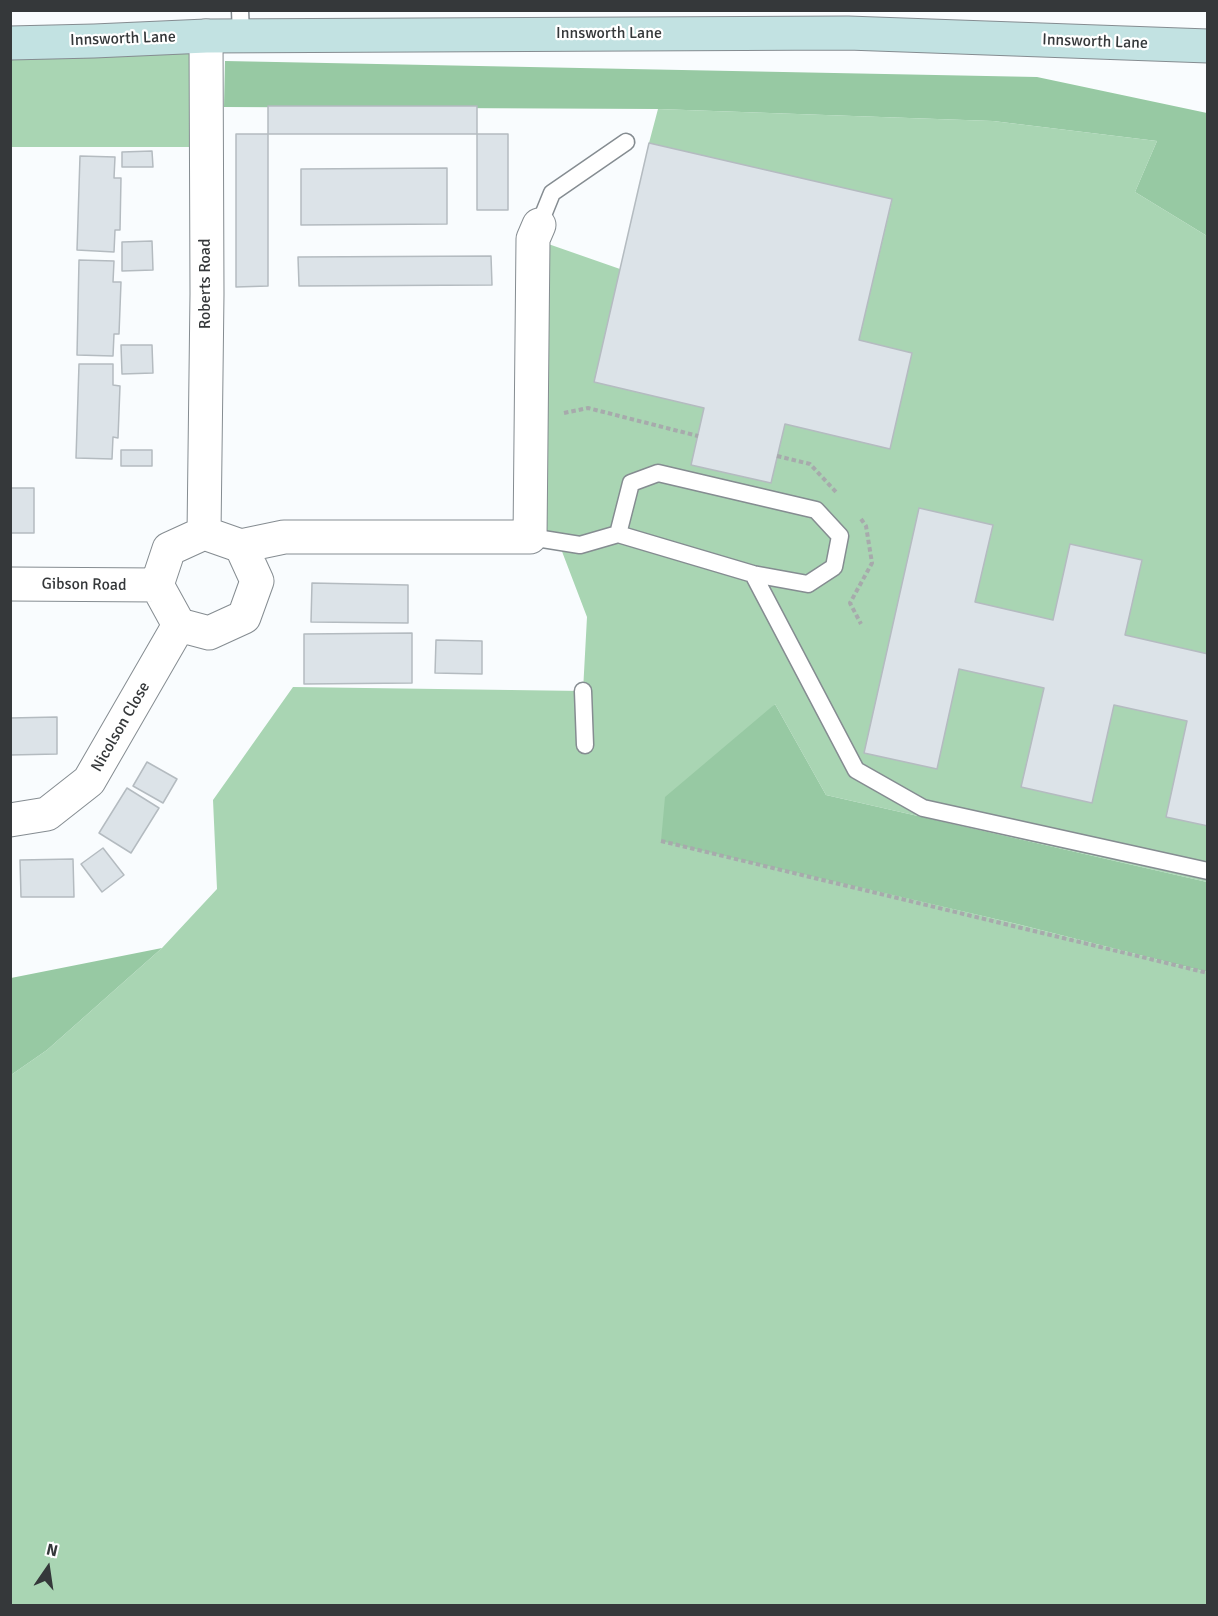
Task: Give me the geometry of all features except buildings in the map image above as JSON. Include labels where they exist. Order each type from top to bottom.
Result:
[{"type":"street","name":"Innsworth Lane","points":[[10,43],[206,36],[240,23],[848,33],[1208,46]]},
{"type":"street","name":"Roberts Road","points":[[204,533],[207,294],[206,36]]},
{"type":"street","points":[[241,546],[257,581],[244,617],[210,633],[179,625],[157,585],[169,549],[204,533],[241,546],[284,537],[530,537],[534,239],[539,225]]},
{"type":"street","name":"Gibson Road","points":[[10,584],[157,585]]},
{"type":"street","name":"Nicolson Close","points":[[10,820],[47,814],[89,781],[179,625]]},
{"type":"lane","points":[[539,225],[552,193],[626,142]]},
{"type":"lane","points":[[530,537],[580,545],[618,534],[753,574],[808,584],[834,567],[840,536],[816,510],[658,473],[631,483],[618,534]]},
{"type":"lane","points":[[753,574],[856,770],[923,808],[1208,871]]},
{"type":"lane","points":[[583,691],[585,745]]},
{"type":"path","points":[[531,428],[549,417],[588,408],[698,436]]},
{"type":"path","points":[[661,841],[1208,973]]},
{"type":"green space","points":[[206,36],[206,147],[11,147],[10,43]]},
{"type":"green space","points":[[225,61],[1037,77],[1207,113],[1207,236],[1135,192],[1157,141],[993,121],[658,109],[224,107]]},
{"type":"green space","points":[[658,109],[993,121],[1157,141],[1135,192],[1207,236],[1207,882],[826,795],[775,704],[661,840],[1017,924],[1207,972],[1207,1605],[11,1606],[11,1075],[47,1050],[162,948],[217,889],[213,800],[293,687],[583,691],[587,617],[558,541],[530,537],[534,239],[620,269],[594,382],[704,408],[691,465],[771,483],[785,424],[890,448],[912,353],[859,340],[892,200],[649,143]]},
{"type":"green space","points":[[775,704],[826,795],[1207,882],[1207,972],[1017,924],[661,841],[665,797]]},
{"type":"green space","points":[[162,948],[47,1050],[11,1075],[11,978]]}]
